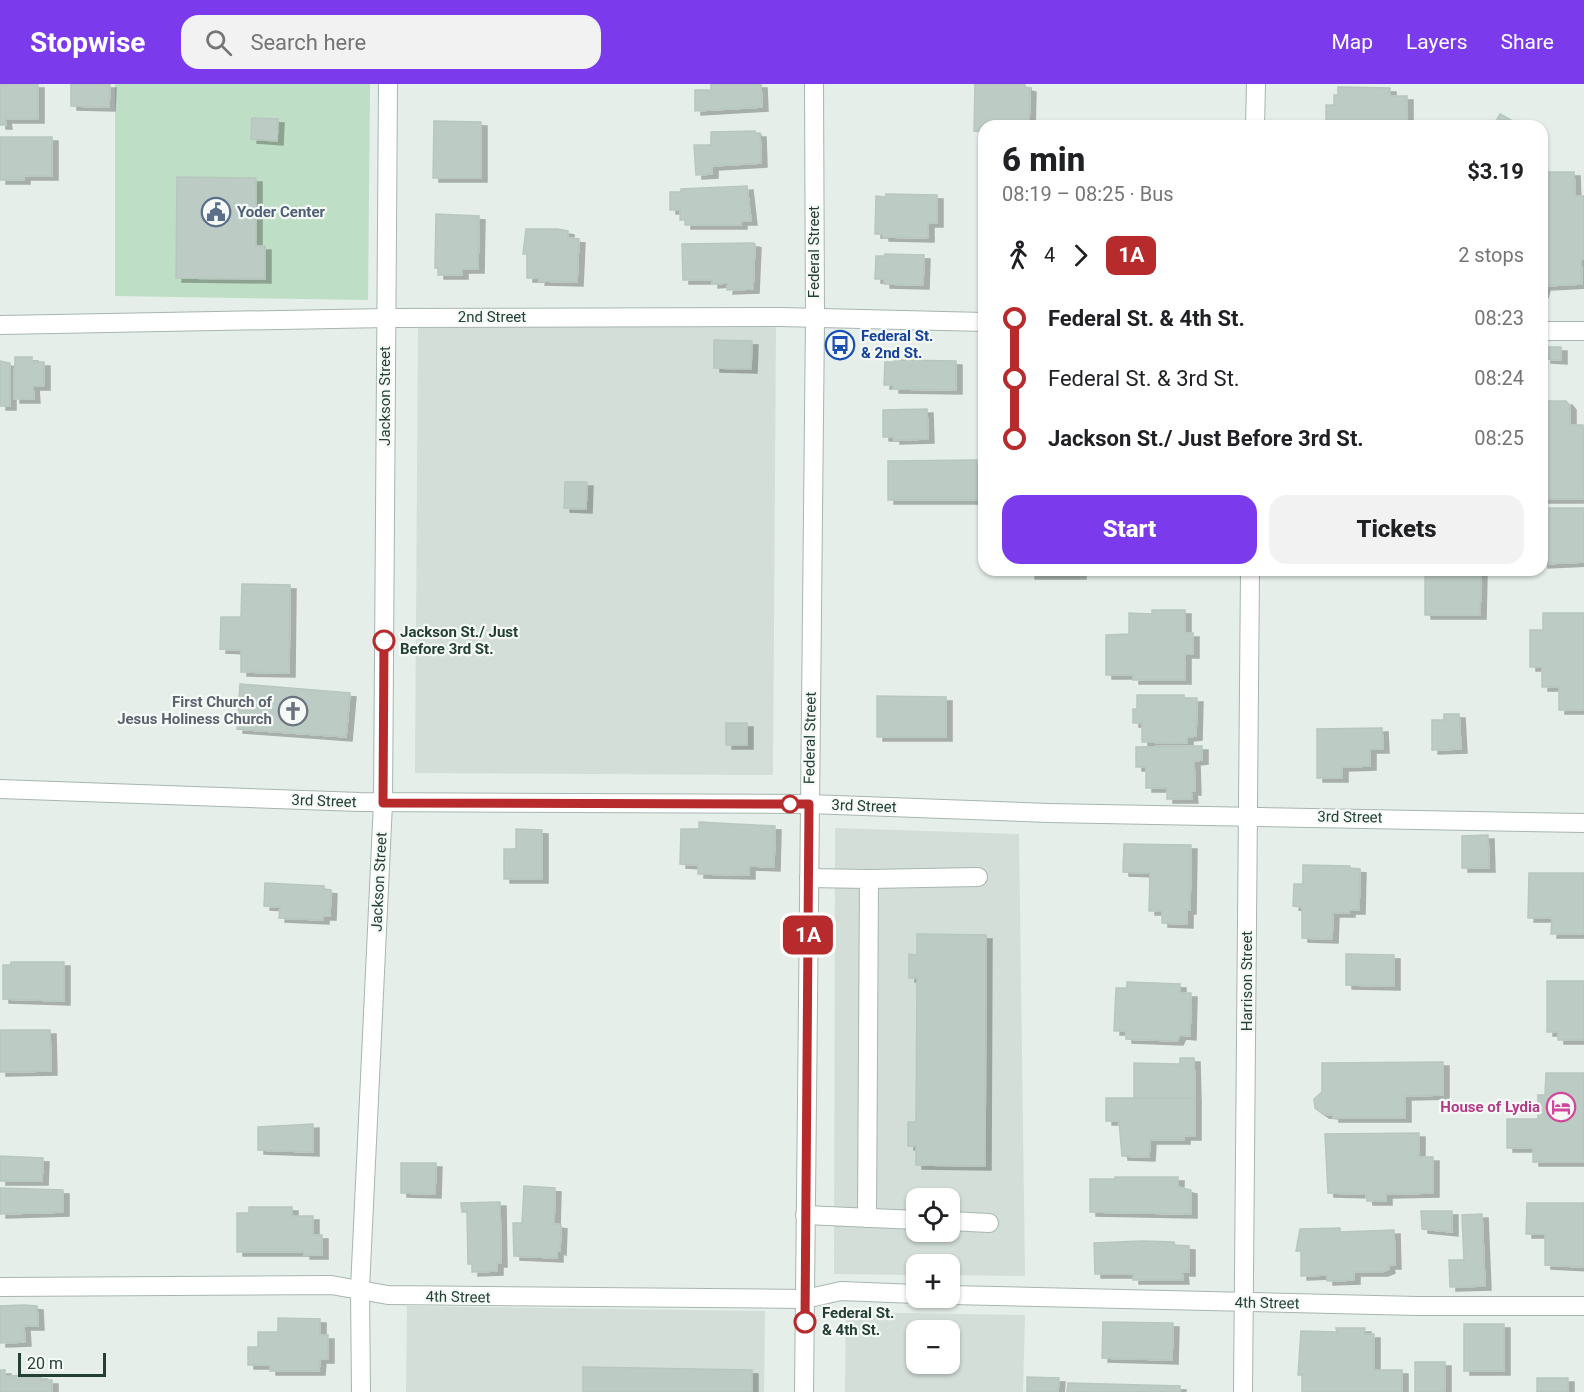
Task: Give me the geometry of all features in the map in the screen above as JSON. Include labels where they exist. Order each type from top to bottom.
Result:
[{"type":"street","name":"Jackson Street","points":[[360,1392],[360,1289],[383,803],[388,84]]},
{"type":"street","name":"Federal Street","points":[[804,1392],[815,319],[814,84]]},
{"type":"street","points":[[1255,120],[1256,84]]},
{"type":"street","name":"2nd Street","points":[[0,325],[386,318],[780,317],[978,322]]},
{"type":"street","points":[[1548,331],[1584,331]]},
{"type":"street","name":"Harrison Street","points":[[1244,1392],[1250,576]]},
{"type":"street","name":"3rd Street","points":[[0,789],[383,803],[809,804],[1049,813],[1584,823]]},
{"type":"street","points":[[809,878],[978,877]]},
{"type":"street","points":[[867,1218],[869,879]]},
{"type":"street","points":[[805,1215],[906,1220]]},
{"type":"street","points":[[960,1222],[989,1223]]},
{"type":"street","name":"4th Street","points":[[0,1287],[331,1285],[388,1295],[805,1299],[841,1291],[906,1294]]},
{"type":"street","name":"4th Street","points":[[960,1295],[1245,1302],[1584,1306]]},
{"type":"shaded area","points":[[418,326],[776,327],[773,775],[415,773]]},
{"type":"shaded area","points":[[835,828],[1019,834],[1025,1276],[960,1275],[960,1254],[906,1254],[906,1275],[834,1274]]},
{"type":"shaded area","points":[[407,1306],[765,1311],[764,1392],[406,1392]]},
{"type":"shaded area","points":[[846,1312],[1025,1315],[1023,1392],[845,1392]]},
{"type":"green space","points":[[115,84],[370,84],[368,300],[115,296]]},
{"type":"building","points":[[0,84],[38,84],[38,119],[5,119],[6,125],[0,125]]},
{"type":"building","points":[[71,84],[110,84],[109,107],[71,106]]},
{"type":"building","points":[[711,84],[761,84],[762,107],[695,111],[695,90],[711,90]]},
{"type":"building","points":[[975,84],[1025,84],[1025,87],[1030,88],[1029,120],[978,120],[978,131],[974,131]]},
{"type":"building","points":[[1338,87],[1390,88],[1390,96],[1407,96],[1407,120],[1326,120],[1326,105],[1334,105],[1334,95],[1338,95]]},
{"type":"building","points":[[1500,114],[1511,120],[1496,120]]},
{"type":"building","points":[[252,118],[278,119],[277,141],[251,139]]},
{"type":"building","points":[[434,121],[481,122],[481,178],[433,178]]},
{"type":"building","points":[[755,131],[755,133],[760,133],[761,163],[712,166],[712,174],[696,175],[694,145],[711,145],[711,132]]},
{"type":"building","points":[[0,137],[52,137],[52,176],[24,176],[24,180],[0,180]]},
{"type":"building","points":[[1548,172],[1574,172],[1575,196],[1584,196],[1582,284],[1548,286]]},
{"type":"building","name":"Yoder Center","points":[[177,177],[256,178],[256,246],[265,246],[265,279],[176,278]]},
{"type":"building","points":[[747,186],[751,221],[741,221],[741,225],[685,225],[685,220],[680,220],[680,210],[670,210],[670,192],[681,192],[681,189]]},
{"type":"building","points":[[886,194],[937,195],[937,223],[928,223],[928,238],[883,237],[883,234],[875,234],[876,196],[886,197]]},
{"type":"building","points":[[436,214],[479,216],[478,269],[462,269],[462,275],[438,275],[438,268],[435,268]]},
{"type":"building","points":[[526,229],[568,231],[568,238],[579,239],[577,282],[539,281],[540,278],[527,278],[527,254],[523,254]]},
{"type":"building","points":[[682,244],[755,244],[753,289],[727,290],[728,283],[712,284],[712,280],[683,280]]},
{"type":"building","points":[[885,254],[924,255],[923,285],[884,284],[884,279],[875,279],[876,256],[885,256]]},
{"type":"building","points":[[714,340],[752,341],[751,369],[714,368]]},
{"type":"building","points":[[1548,347],[1561,347],[1561,360],[1548,359]]},
{"type":"building","points":[[15,357],[32,357],[32,362],[44,362],[44,386],[33,386],[34,399],[14,399]]},
{"type":"building","points":[[894,360],[956,361],[956,390],[893,389],[893,385],[884,385],[885,362],[894,362]]},
{"type":"building","points":[[0,361],[10,363],[10,406],[0,406]]},
{"type":"building","points":[[1548,401],[1566,401],[1570,406],[1570,425],[1583,425],[1584,499],[1548,499]]},
{"type":"building","points":[[927,409],[928,439],[894,440],[894,437],[883,437],[883,410]]},
{"type":"building","points":[[977,460],[977,500],[888,500],[888,461]]},
{"type":"building","points":[[565,482],[587,482],[586,509],[564,508]]},
{"type":"building","points":[[1548,508],[1584,508],[1584,562],[1548,564]]},
{"type":"building","points":[[1425,576],[1481,576],[1480,615],[1425,615]]},
{"type":"building","points":[[242,584],[290,585],[289,673],[241,672],[241,650],[220,649],[221,617],[241,617]]},
{"type":"building","points":[[1152,610],[1185,610],[1185,633],[1193,633],[1193,654],[1185,654],[1185,680],[1133,680],[1133,675],[1106,675],[1106,635],[1129,634],[1129,613],[1152,614]]},
{"type":"building","points":[[1543,613],[1584,613],[1584,710],[1559,710],[1559,687],[1542,687],[1542,667],[1530,667],[1530,630],[1543,630]]},
{"type":"building","name":"First Church of Jesus Holiness Church","points":[[240,684],[350,693],[346,737],[237,729]]},
{"type":"building","points":[[1137,695],[1184,695],[1184,698],[1197,698],[1196,736],[1187,737],[1187,743],[1142,742],[1142,723],[1133,723],[1133,709],[1137,709]]},
{"type":"building","points":[[877,696],[946,697],[946,737],[877,737]]},
{"type":"building","points":[[1444,714],[1459,714],[1461,749],[1432,750],[1432,720],[1444,720]]},
{"type":"building","points":[[726,723],[747,723],[747,745],[726,745]]},
{"type":"building","points":[[1382,728],[1383,749],[1370,749],[1370,766],[1342,767],[1342,778],[1317,778],[1317,729]]},
{"type":"building","points":[[1202,746],[1202,760],[1194,761],[1195,791],[1191,791],[1192,799],[1167,799],[1167,788],[1146,788],[1146,767],[1136,767],[1136,747]]},
{"type":"building","points":[[699,822],[775,826],[774,867],[749,866],[749,875],[698,874],[698,865],[680,864],[681,829],[699,829]]},
{"type":"building","points":[[516,829],[542,830],[542,879],[504,879],[504,849],[516,849]]},
{"type":"building","points":[[1488,835],[1489,868],[1462,868],[1462,836]]},
{"type":"building","points":[[1124,844],[1191,845],[1190,910],[1187,910],[1187,924],[1162,923],[1162,911],[1149,911],[1150,873],[1123,872]]},
{"type":"building","points":[[1303,865],[1350,866],[1350,868],[1360,869],[1359,910],[1349,910],[1349,913],[1333,913],[1332,939],[1302,938],[1302,907],[1293,906],[1294,884],[1303,884]]},
{"type":"building","points":[[1529,873],[1584,873],[1584,934],[1551,934],[1552,918],[1528,918]]},
{"type":"building","points":[[265,883],[324,886],[324,889],[331,890],[330,916],[323,916],[323,920],[279,918],[280,907],[264,906]]},
{"type":"building","points":[[917,934],[986,935],[985,1166],[916,1165],[916,1146],[908,1146],[908,1122],[916,1122],[917,978],[909,978],[909,954],[917,955]]},
{"type":"building","points":[[1346,954],[1394,955],[1394,986],[1346,985]]},
{"type":"building","points":[[11,962],[64,962],[64,1001],[3,999],[3,965],[11,965]]},
{"type":"building","points":[[1547,981],[1584,981],[1584,1040],[1558,1040],[1558,1032],[1547,1032]]},
{"type":"building","points":[[1127,982],[1180,984],[1180,993],[1191,993],[1190,1036],[1180,1035],[1177,1041],[1126,1039],[1126,1031],[1114,1031],[1116,988],[1127,988]]},
{"type":"building","points":[[0,1030],[50,1030],[51,1071],[0,1072]]},
{"type":"building","points":[[1180,1058],[1194,1058],[1195,1098],[1134,1099],[1134,1063],[1180,1064]]},
{"type":"building","points":[[1443,1062],[1443,1095],[1405,1096],[1405,1118],[1333,1118],[1333,1115],[1323,1114],[1315,1108],[1314,1099],[1322,1092],[1322,1063]]},
{"type":"building","name":"House of Lydia","points":[[1546,1073],[1584,1073],[1583,1162],[1533,1162],[1533,1148],[1507,1148],[1507,1119],[1538,1119],[1538,1095],[1545,1095]]},
{"type":"building","points":[[1106,1098],[1195,1098],[1195,1136],[1184,1136],[1184,1140],[1150,1140],[1149,1157],[1122,1156],[1119,1121],[1106,1121]]},
{"type":"building","points":[[313,1124],[313,1152],[258,1150],[258,1127]]},
{"type":"building","points":[[1419,1133],[1419,1157],[1433,1157],[1433,1193],[1386,1194],[1386,1201],[1367,1201],[1366,1194],[1328,1193],[1325,1134]]},
{"type":"building","points":[[0,1156],[43,1158],[42,1181],[0,1181]]},
{"type":"building","points":[[401,1163],[436,1163],[435,1194],[401,1193]]},
{"type":"building","points":[[1115,1177],[1178,1177],[1178,1187],[1191,1190],[1191,1214],[1090,1212],[1090,1179],[1115,1179]]},
{"type":"building","points":[[524,1186],[555,1188],[554,1224],[561,1225],[560,1251],[557,1250],[557,1258],[514,1256],[513,1223],[522,1223]]},
{"type":"building","points":[[0,1188],[63,1190],[63,1212],[0,1214]]},
{"type":"building","points":[[500,1202],[501,1263],[497,1263],[497,1271],[472,1272],[472,1264],[468,1264],[467,1212],[462,1212],[461,1203]]},
{"type":"building","points":[[1527,1203],[1584,1203],[1584,1267],[1545,1265],[1545,1234],[1526,1234]]},
{"type":"building","points":[[249,1207],[292,1207],[292,1216],[313,1216],[313,1235],[322,1235],[322,1255],[304,1255],[304,1252],[237,1252],[237,1213],[249,1213]]},
{"type":"building","points":[[1421,1211],[1452,1211],[1452,1232],[1422,1229]]},
{"type":"building","points":[[1482,1214],[1485,1286],[1450,1287],[1449,1260],[1464,1260],[1462,1215]]},
{"type":"building","points":[[1340,1228],[1340,1232],[1394,1230],[1395,1265],[1388,1265],[1389,1269],[1382,1272],[1354,1272],[1354,1280],[1327,1281],[1327,1275],[1301,1276],[1301,1251],[1296,1251],[1300,1229]]},
{"type":"building","points":[[1174,1242],[1175,1245],[1189,1246],[1189,1272],[1182,1272],[1183,1280],[1133,1280],[1133,1274],[1095,1274],[1094,1243]]},
{"type":"building","points":[[0,1306],[37,1306],[38,1326],[24,1326],[25,1342],[0,1343]]},
{"type":"building","points":[[278,1318],[320,1319],[320,1335],[328,1335],[328,1359],[320,1359],[319,1371],[270,1371],[270,1365],[248,1365],[248,1347],[258,1347],[258,1332],[278,1332]]},
{"type":"building","points":[[1103,1322],[1173,1323],[1172,1360],[1102,1358]]},
{"type":"building","points":[[1464,1324],[1504,1324],[1504,1371],[1464,1371]]},
{"type":"building","points":[[1336,1328],[1365,1328],[1364,1334],[1374,1334],[1374,1370],[1402,1370],[1402,1392],[1302,1392],[1302,1375],[1298,1375],[1301,1331],[1337,1332]]},
{"type":"building","points":[[1415,1362],[1445,1362],[1445,1392],[1415,1392]]},
{"type":"building","points":[[583,1367],[752,1370],[752,1392],[583,1392]]},
{"type":"building","points":[[0,1370],[5,1370],[5,1376],[41,1375],[41,1380],[52,1380],[52,1392],[0,1392]]},
{"type":"building","points":[[1027,1377],[1059,1378],[1058,1392],[1027,1392]]},
{"type":"building","points":[[1537,1378],[1568,1378],[1568,1392],[1537,1392]]},
{"type":"building","points":[[1068,1383],[1180,1386],[1180,1392],[1067,1392]]},
{"type":"bus line","name":"1A","points":[[384,641],[383,803],[809,804],[805,1322]]},
{"type":"place","name":"Yoder Center","points":[[216,212]]},
{"type":"place","name":"Federal St. & 2nd St.","points":[[840,345]]},
{"type":"place","name":"Jackson St./ Just Before 3rd St.","points":[[384,641]]},
{"type":"place","name":"First Church of Jesus Holiness Church","points":[[293,711]]},
{"type":"place","name":"House of Lydia","points":[[1561,1107]]},
{"type":"place","name":"Federal St. & 4th St.","points":[[805,1322]]}]
